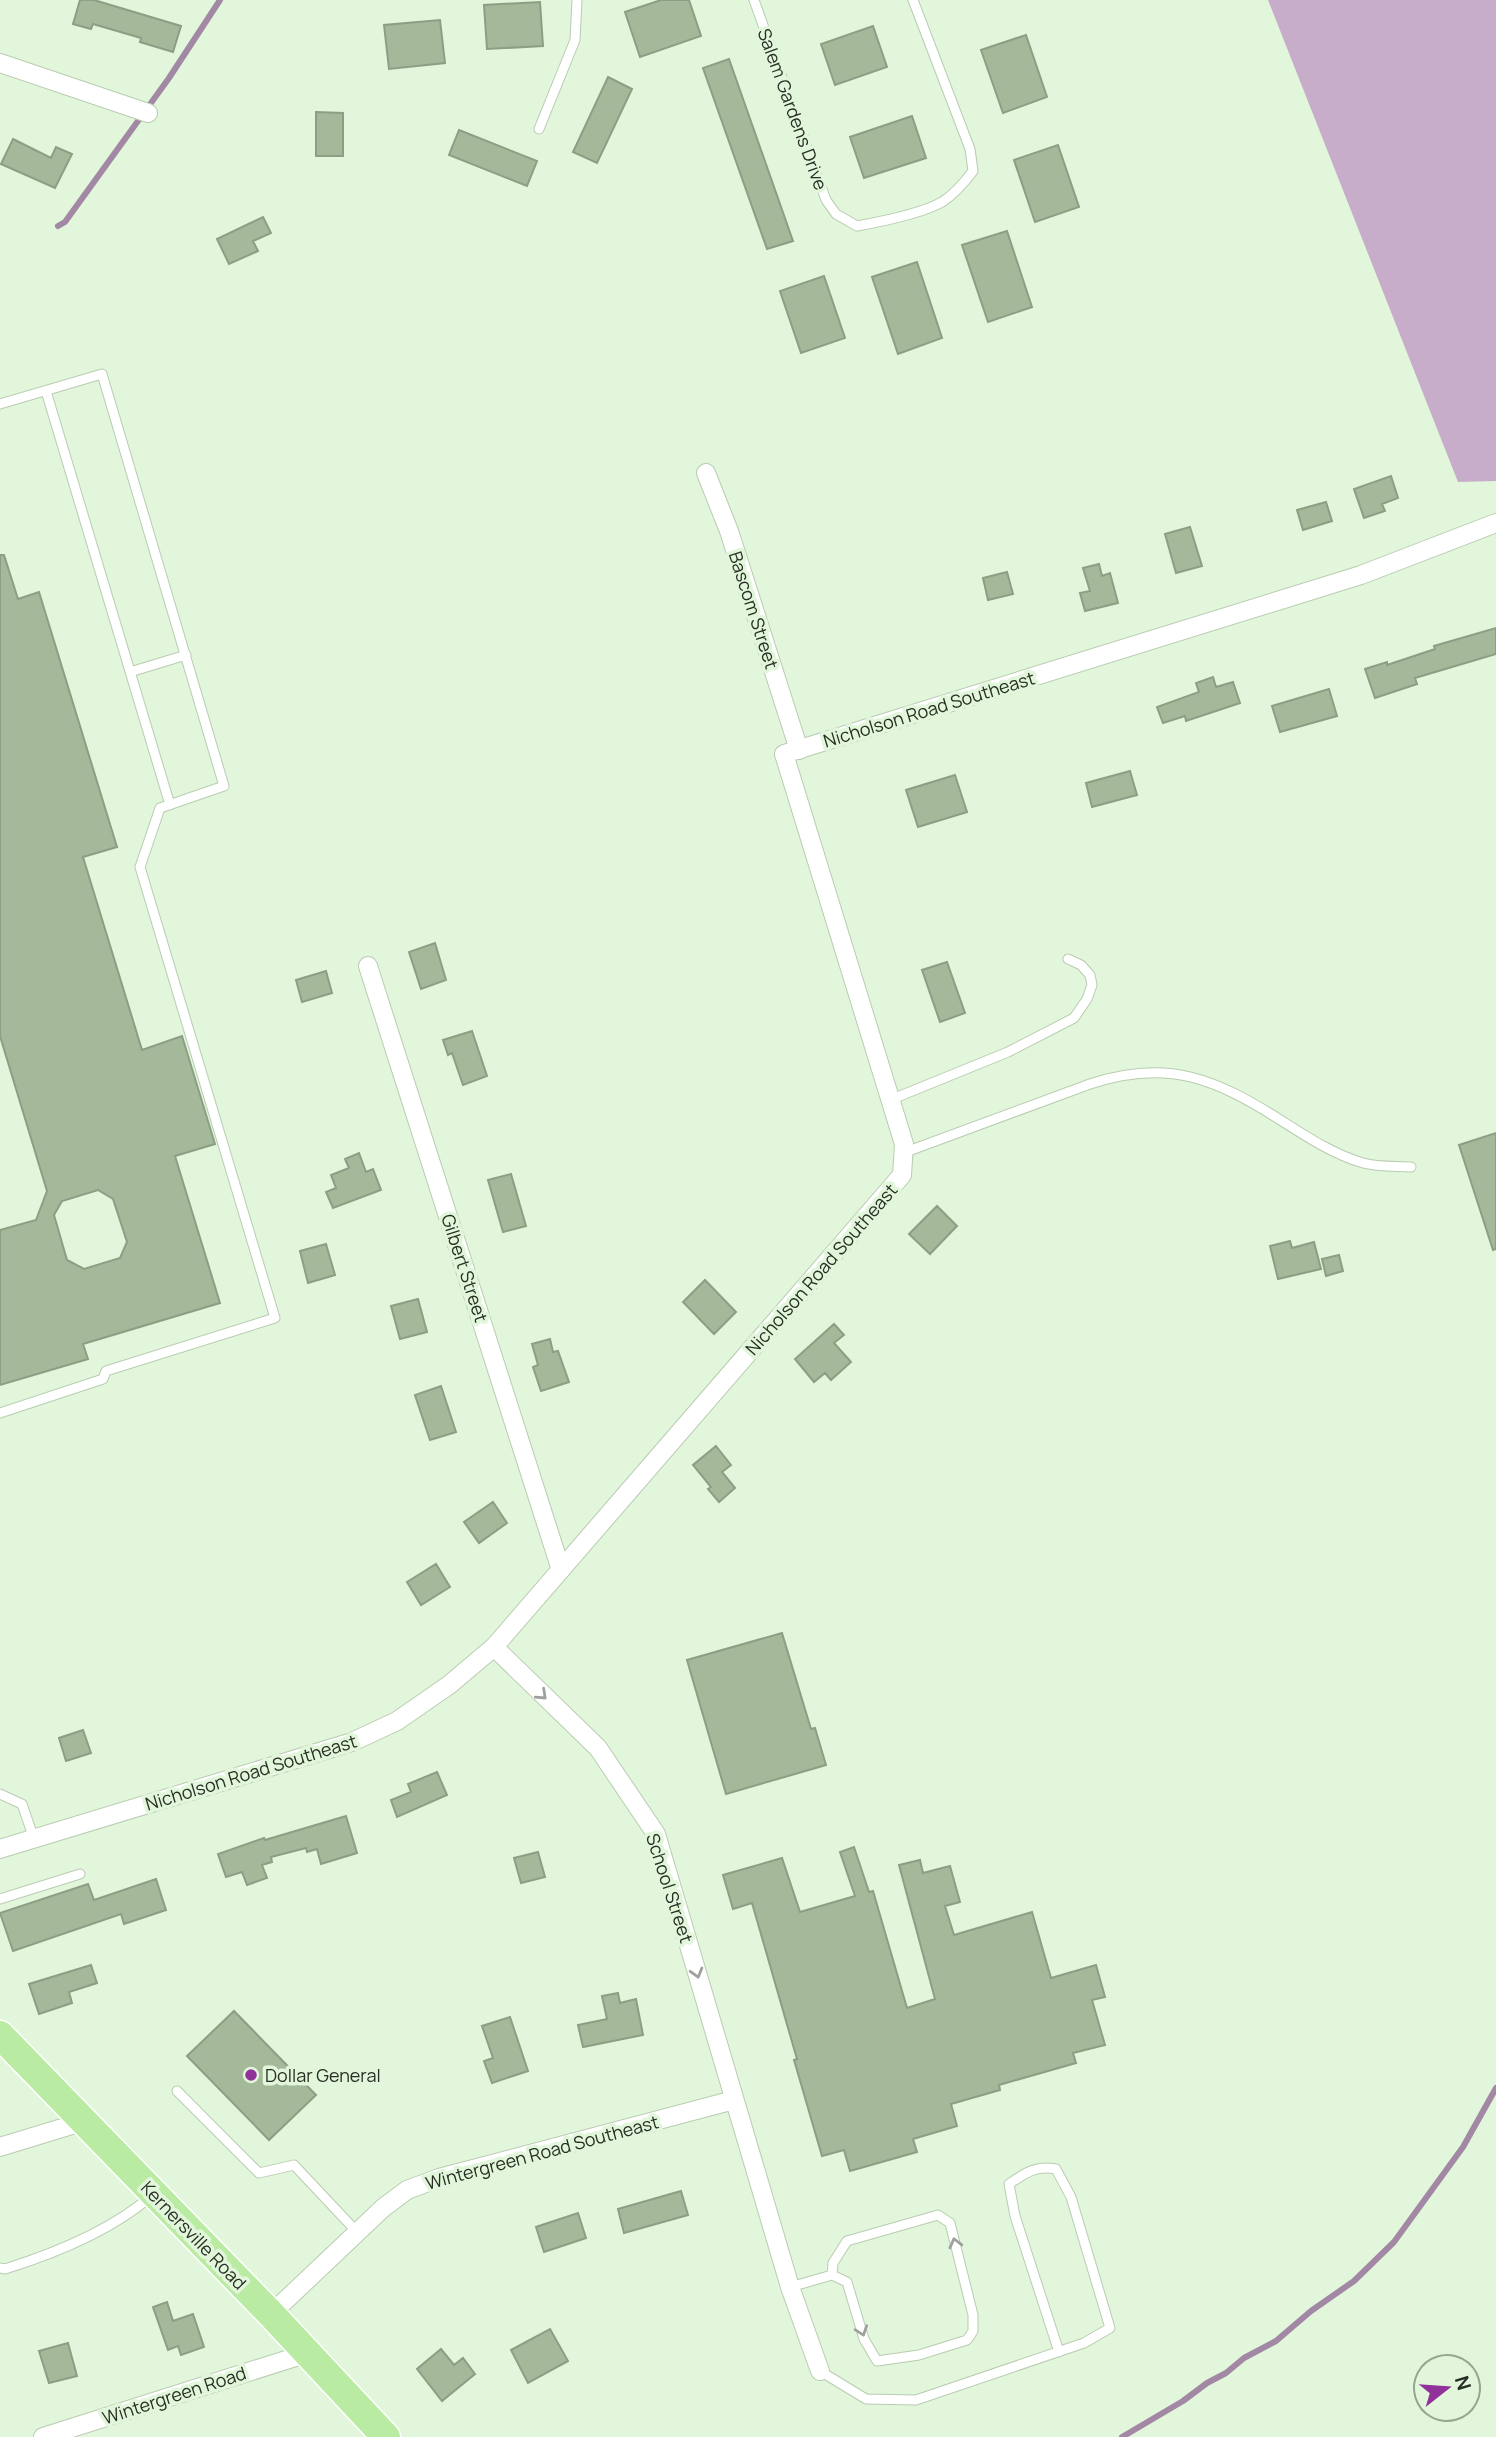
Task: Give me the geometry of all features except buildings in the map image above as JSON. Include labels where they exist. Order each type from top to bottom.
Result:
[{"type":"main road","name":"Kernersville Road","points":[[0,2035],[271,2314],[305,2354],[386,2437]]},
{"type":"street","points":[[0,62],[148,113]]},
{"type":"street","name":"Bascom Street","points":[[706,472],[729,531],[799,750]]},
{"type":"street","name":"Nicholson Road Southeast","points":[[0,1849],[352,1742],[397,1721],[449,1685],[494,1647],[902,1175],[904,1144],[784,754],[1361,575],[1496,523]]},
{"type":"street","name":"Gilbert Street","points":[[368,966],[561,1570]]},
{"type":"street","name":"School Street","points":[[494,1647],[598,1748],[656,1833],[790,2287],[820,2371]]},
{"type":"street","name":"Wintergreen Road Southeast","points":[[271,2314],[357,2232],[407,2190],[439,2178],[734,2100]]},
{"type":"street","points":[[0,2147],[85,2121]]},
{"type":"street","name":"Wintergreen Road","points":[[43,2437],[305,2354]]},
{"type":"lane","points":[[540,129],[575,40],[577,0]]},
{"type":"lane","name":"Salem Gardens Drive","points":[[754,0],[825,200],[836,214],[857,226],[885,221],[941,203],[960,188],[973,170],[970,149],[914,0]]},
{"type":"lane","points":[[0,404],[102,374],[224,786],[160,808],[140,867],[275,1318],[106,1371],[103,1379],[0,1413]]},
{"type":"lane","points":[[46,391],[170,805]]},
{"type":"lane","points":[[130,672],[186,655]]},
{"type":"lane","points":[[890,1100],[1008,1052],[1074,1018],[1087,999],[1092,985],[1090,975],[1081,965],[1068,959]]},
{"type":"lane","points":[[903,1153],[1119,1074],[1152,1071],[1197,1078],[1231,1090],[1320,1145],[1364,1163],[1411,1167]]},
{"type":"lane","points":[[0,1794],[22,1804],[34,1839]]},
{"type":"lane","points":[[0,1899],[80,1874]]},
{"type":"lane","points":[[177,2091],[259,2173],[294,2165],[357,2232]]},
{"type":"lane","points":[[820,2371],[866,2399],[916,2400],[1059,2352],[1084,2343],[1110,2328],[1071,2197],[1056,2169],[1043,2166],[1009,2184],[1015,2216],[1059,2352]]},
{"type":"lane","points":[[0,2268],[5,2269],[38,2259],[79,2241],[141,2204],[154,2193]]},
{"type":"lane","points":[[790,2287],[832,2275],[847,2282],[864,2339],[877,2361],[919,2356],[968,2340],[973,2331],[973,2315],[950,2223],[938,2215],[847,2241],[833,2263],[832,2275]]},
{"type":"shaded area","points":[[1268,0],[1496,0],[1496,481],[1458,482]]},
{"type":"waterway","points":[[58,226],[65,222],[169,78],[220,0]]},
{"type":"waterway","points":[[1122,2437],[1183,2401],[1244,2358],[1276,2341],[1311,2311],[1354,2281],[1394,2242],[1463,2147],[1496,2088]]},
{"type":"place","name":"Dollar General","points":[[251,2075]]}]
